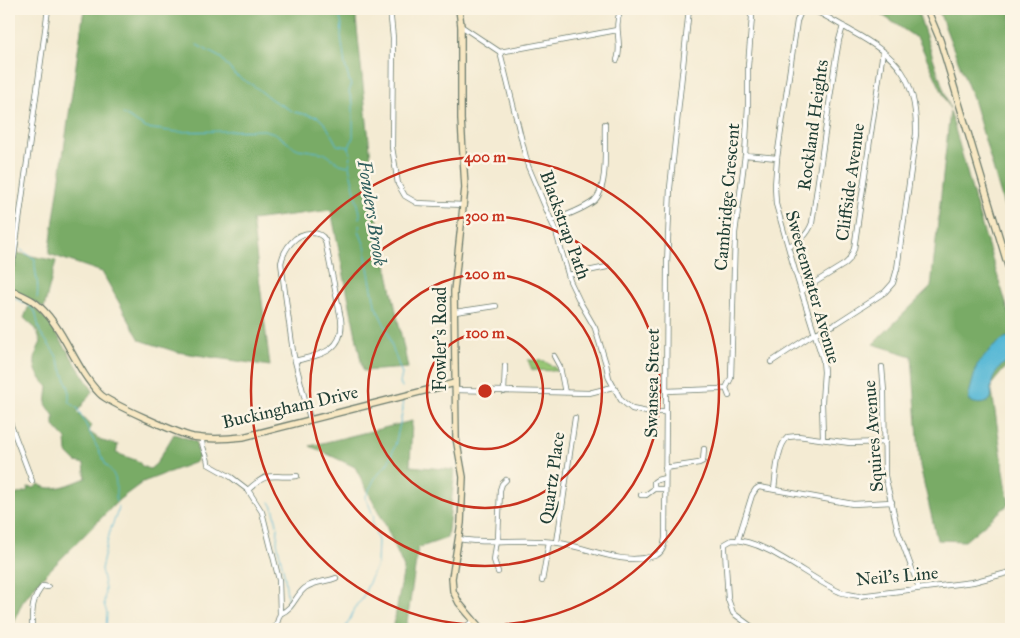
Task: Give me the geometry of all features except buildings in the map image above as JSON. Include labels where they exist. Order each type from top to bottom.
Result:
[{"type":"street","points":[[9,272],[14,257],[48,9]]},
{"type":"street","points":[[390,9],[393,38],[392,142],[398,184],[405,196],[417,203],[464,205]]},
{"type":"street","name":"Fowler's Road","points":[[459,9],[461,26],[461,119],[465,188],[454,291],[456,438],[463,477],[462,518],[452,569],[452,584],[458,601],[481,629]]},
{"type":"street","name":"Swansea Street","points":[[459,539],[557,542],[620,559],[658,555],[662,551],[664,543],[667,265],[670,188],[689,9]]},
{"type":"street","name":"Cambridge Crescent","points":[[726,388],[729,384],[732,370],[735,233],[748,128],[748,66],[752,17],[747,9]]},
{"type":"street","name":"Sweetenwater Avenue","points":[[802,9],[798,18],[777,158],[775,199],[824,364],[823,439]]},
{"type":"street","points":[[771,362],[815,333],[837,323],[885,292],[892,283],[896,274],[916,134],[916,118],[911,91],[897,63],[883,51],[843,26],[810,9]]},
{"type":"street","points":[[928,9],[940,40],[1011,276]]},
{"type":"street","points":[[617,60],[620,46],[617,21],[620,12]]},
{"type":"street","points":[[461,26],[500,52],[617,30]]},
{"type":"street","name":"Rockland Heights","points":[[788,246],[804,236],[812,223],[835,63],[843,26]]},
{"type":"street","name":"Cliffside Avenue","points":[[801,291],[845,264],[854,249],[883,51]]},
{"type":"street","name":"Blackstrap Path","points":[[500,52],[528,166],[556,232],[568,275],[580,302],[595,328],[613,387],[621,400],[632,409],[647,412],[665,412]]},
{"type":"street","points":[[551,221],[588,205],[600,194],[604,178],[605,124]]},
{"type":"street","points":[[745,155],[777,158]]},
{"type":"street","points":[[295,361],[329,350],[336,343],[340,334],[340,319],[325,240],[319,234],[303,233],[291,243],[282,258],[281,269],[295,361],[310,419]]},
{"type":"street","points":[[568,275],[607,267]]},
{"type":"street","name":"Buckingham Drive","points":[[9,289],[33,302],[44,311],[82,370],[101,395],[122,407],[189,436],[217,439],[243,437],[455,383]]},
{"type":"street","points":[[455,312],[496,306]]},
{"type":"street","points":[[554,356],[560,367],[565,393]]},
{"type":"street","points":[[504,392],[505,366]]},
{"type":"street","name":"Squires Avenue","points":[[882,367],[886,476],[900,537],[920,588]]},
{"type":"street","points":[[455,390],[593,393],[613,387]]},
{"type":"street","points":[[666,390],[726,388],[729,396]]},
{"type":"street","name":"Quartz Place","points":[[557,542],[575,418]]},
{"type":"street","points":[[9,420],[11,430],[32,481]]},
{"type":"street","points":[[774,489],[781,449],[786,438],[795,436],[856,443],[885,442]]},
{"type":"street","points":[[202,438],[208,464],[248,490],[262,512],[279,580],[280,614],[275,629]]},
{"type":"street","points":[[665,468],[699,463],[702,461],[704,449]]},
{"type":"street","points":[[248,490],[264,477],[272,475],[297,476]]},
{"type":"street","points":[[654,489],[654,482],[665,478]]},
{"type":"street","points":[[498,572],[494,560],[500,490],[506,480]]},
{"type":"street","points":[[750,629],[752,627],[733,613],[728,599],[725,544],[732,540],[738,540],[754,490],[761,487],[853,504],[892,502]]},
{"type":"street","points":[[640,495],[654,489],[665,489]]},
{"type":"street","name":"Neil's Line","points":[[738,540],[772,553],[841,592],[859,596],[972,582],[1011,572]]},
{"type":"street","points":[[542,581],[549,542]]},
{"type":"street","points":[[280,614],[290,609],[298,594],[307,586],[336,578]]},
{"type":"street","points":[[32,629],[32,606],[36,593],[43,586],[48,586]]},
{"type":"street","points":[[463,629],[473,621]]},
{"type":"green space","points":[[84,9],[355,9],[378,225],[408,368],[363,371],[331,210],[252,220],[270,366],[177,352],[140,340],[102,272],[49,254]]},
{"type":"green space","points":[[873,9],[917,9],[950,109],[918,39]]},
{"type":"green space","points":[[938,9],[1011,9],[1011,230],[973,99]]},
{"type":"green space","points":[[950,111],[982,226],[1011,319],[1011,361],[991,385],[1009,504],[965,541],[937,540],[920,466],[912,356],[873,344],[931,287]]},
{"type":"green space","points":[[17,253],[56,261],[44,308],[9,287],[9,279]]},
{"type":"green space","points":[[30,303],[49,322],[93,391],[77,412],[92,426],[88,431],[102,441],[118,445],[116,453],[138,461],[142,466],[150,469],[156,464],[174,434],[195,441],[199,456],[196,462],[143,482],[120,499],[38,582],[22,603],[11,629],[9,629],[9,497],[27,491],[28,487],[34,488],[39,484],[44,487],[56,488],[86,478],[84,464],[76,462],[67,453],[66,439],[54,426],[54,416],[46,404],[48,387],[39,376],[35,366],[36,355],[41,342],[36,329],[24,318]]},
{"type":"green space","points":[[528,360],[545,361],[557,371],[532,370]]},
{"type":"green space","points":[[412,421],[410,466],[455,470],[447,538],[418,548],[406,629],[393,629],[404,568],[385,524],[355,467],[310,446]]},
{"type":"water","points":[[1006,337],[1011,338],[1011,359],[1000,367],[995,374],[991,387],[991,398],[984,403],[969,401],[969,394],[977,365],[993,347]]},
{"type":"waterway","name":"Fowlers Brook","points":[[337,9],[342,24],[341,36],[345,65],[351,86],[349,92],[353,103],[353,137],[349,148],[351,154],[349,166],[360,213],[359,231],[366,249],[375,305],[388,332],[402,374],[400,383],[402,387]]},
{"type":"waterway","points":[[197,45],[221,58],[235,75],[254,86],[272,100],[294,112],[318,117],[326,125],[337,145],[349,147]]},
{"type":"waterway","points":[[123,114],[146,128],[177,132],[264,130],[275,133],[298,149],[324,153],[340,164],[348,166]]},
{"type":"waterway","points":[[21,250],[35,259],[38,288],[37,298]]},
{"type":"waterway","points":[[9,296],[23,302],[35,311],[40,332],[56,355],[63,372],[69,389],[69,401],[78,409],[106,465],[115,478],[116,502]]},
{"type":"waterway","name":"Fowlers Brook","points":[[345,629],[357,604],[361,601],[377,564],[378,541],[372,523],[374,517],[365,498],[375,478],[388,463],[395,446],[403,409],[402,400]]},
{"type":"waterway","points":[[270,502],[278,528],[277,542],[285,578],[288,605]]},
{"type":"waterway","points":[[106,629],[107,613],[104,604],[105,589],[101,569],[118,506]]}]
